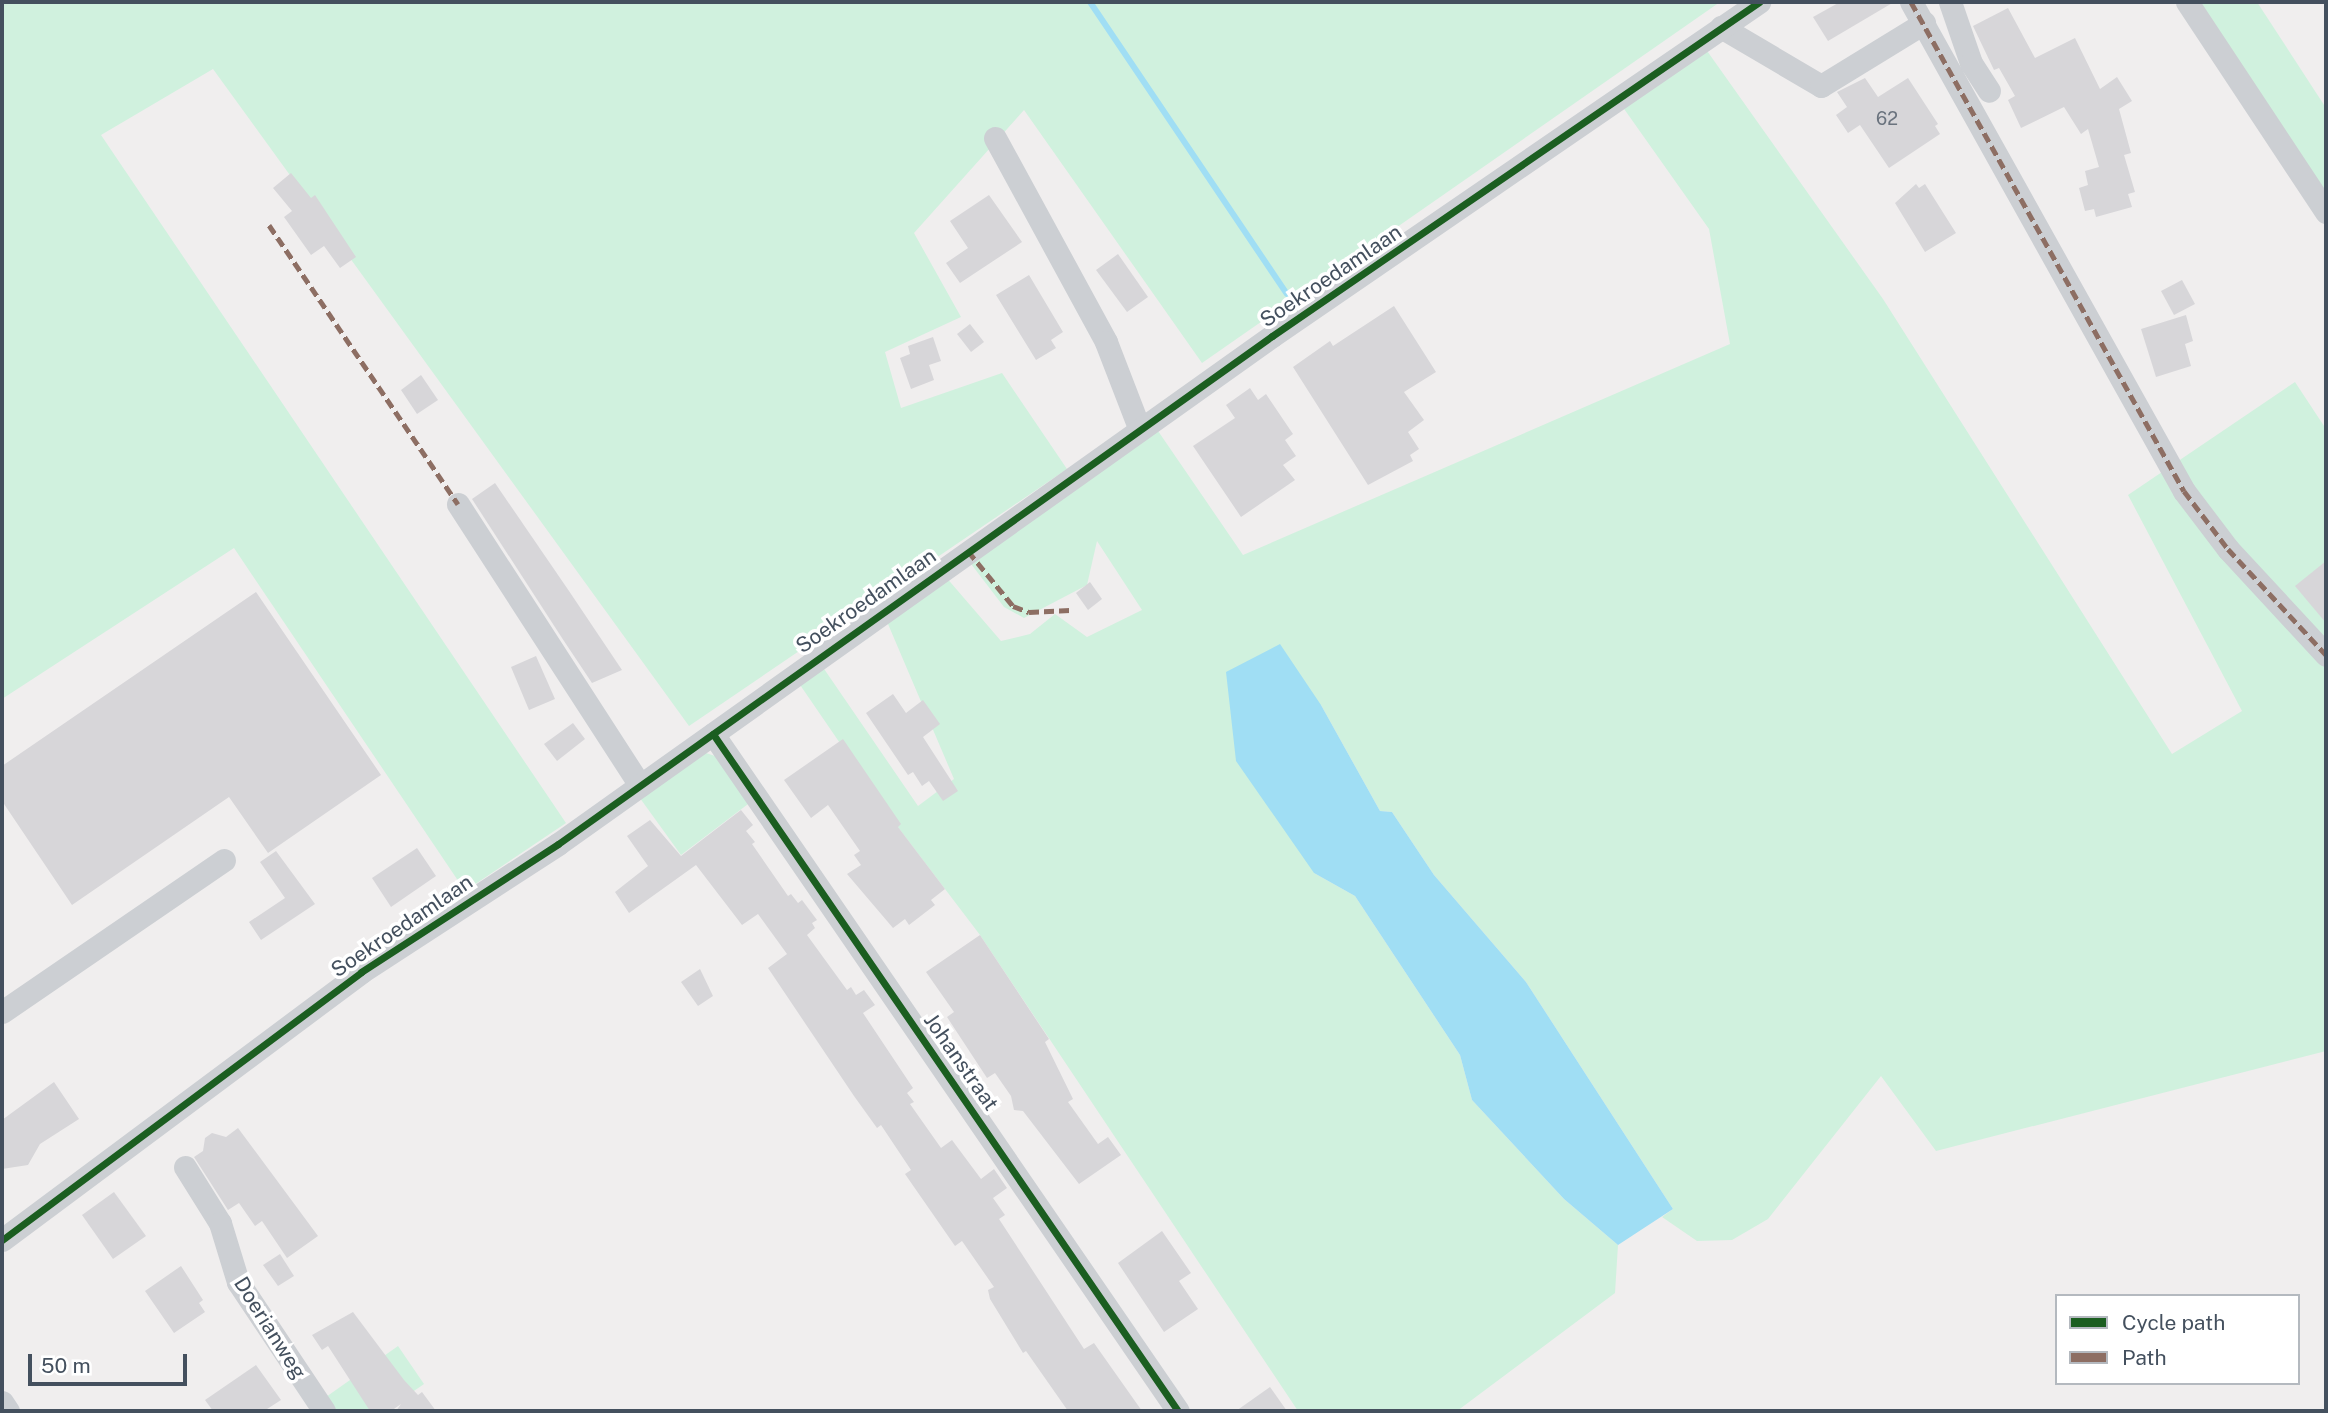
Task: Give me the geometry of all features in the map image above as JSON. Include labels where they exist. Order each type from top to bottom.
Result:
[{"type":"street","name":"Soekroedamlaan","points":[[2,1240],[361,972],[640,785],[713,734],[773,687],[1140,430],[1759,2]]},
{"type":"street","points":[[1911,2],[2184,491],[2228,549],[2326,655]]},
{"type":"street","points":[[1950,2],[1971,63],[1989,91]]},
{"type":"street","points":[[2187,2],[2326,212]]},
{"type":"street","points":[[1721,27],[1821,86],[1924,23]]},
{"type":"street","points":[[995,138],[1106,342],[1140,430]]},
{"type":"street","points":[[458,504],[640,785]]},
{"type":"street","name":"Johanstraat","points":[[713,734],[1178,1411]]},
{"type":"street","points":[[2,1012],[224,860]]},
{"type":"street","name":"Doerianweg","points":[[185,1167],[220,1223],[238,1282],[324,1411]]},
{"type":"street","points":[[2,1402],[8,1411]]},
{"type":"green space","points":[[2,2],[1720,2],[1202,363],[1024,110],[914,233],[961,317],[885,352],[901,408],[1002,373],[1067,469],[689,726],[213,69],[101,135],[566,823],[465,891],[234,548],[2,699]]},
{"type":"green space","points":[[2200,2],[2257,2],[2326,108],[2326,193]]},
{"type":"green space","points":[[1705,48],[1883,299],[2172,754],[2242,711],[2128,495],[2295,382],[2326,429],[2326,1051],[1936,1151],[1881,1076],[1768,1219],[1732,1240],[1697,1241],[1662,1217],[1673,1209],[1526,982],[1434,875],[1392,812],[1380,811],[1321,705],[1314,873],[1355,896],[1460,1055],[1472,1100],[1564,1199],[1618,1245],[1615,1293],[1457,1411],[1298,1411],[980,935],[894,822],[796,679],[820,663],[918,806],[954,779],[885,617],[945,576],[1001,641],[1030,634],[1055,614],[1087,637],[1142,610],[1097,541],[1087,585],[1024,618],[1004,607],[968,560],[1156,428],[1243,555],[1730,344],[1709,229],[1622,106]]},
{"type":"green space","points":[[703,752],[718,757],[752,801],[681,855],[637,794]]},
{"type":"green space","points":[[398,1346],[424,1384],[385,1411],[336,1411],[326,1397]]},
{"type":"water","points":[[1280,644],[1321,705],[1380,811],[1392,812],[1434,875],[1526,982],[1673,1209],[1618,1245],[1564,1199],[1472,1100],[1460,1055],[1355,896],[1314,873],[1236,761],[1226,672]]},
{"type":"building","points":[[1840,2],[1894,2],[1828,41],[1813,17]]},
{"type":"building","points":[[2008,8],[2035,58],[2075,38],[2100,89],[2117,77],[2132,101],[2119,109],[2131,153],[2124,155],[2135,192],[2128,194],[2132,207],[2096,217],[2094,209],[2085,211],[2079,188],[2088,185],[2085,171],[2099,167],[2088,129],[2081,134],[2064,107],[2021,128],[2008,100],[2015,96],[1999,68],[1994,70],[1973,26]]},
{"type":"building","points":[[1865,78],[1878,97],[1908,78],[1938,124],[1935,126],[1940,134],[1889,168],[1860,125],[1848,133],[1836,115],[1847,107],[1837,92]]},
{"type":"building","points":[[291,173],[311,198],[315,195],[356,257],[340,268],[324,246],[311,255],[284,217],[292,211],[273,188]]},
{"type":"building","points":[[1916,184],[1919,188],[1925,184],[1956,233],[1925,252],[1895,203]]},
{"type":"building","points":[[989,195],[1022,242],[960,283],[946,263],[968,248],[950,221]]},
{"type":"building","points":[[1118,254],[1148,297],[1127,312],[1096,270]]},
{"type":"building","points":[[1029,275],[1063,332],[1051,340],[1056,348],[1036,360],[996,295]]},
{"type":"building","points":[[2182,280],[2195,304],[2174,315],[2161,291]]},
{"type":"building","points":[[1394,306],[1436,372],[1404,392],[1424,420],[1408,432],[1419,449],[1410,455],[1413,461],[1368,485],[1293,367],[1330,341],[1333,346]]},
{"type":"building","points":[[2186,315],[2193,341],[2185,344],[2191,366],[2156,377],[2141,329]]},
{"type":"building","points":[[970,324],[984,342],[971,352],[957,334]]},
{"type":"building","points":[[933,337],[941,361],[929,365],[934,380],[911,389],[900,358],[910,354],[908,346]]},
{"type":"building","points":[[421,375],[438,400],[417,414],[401,390]]},
{"type":"building","points":[[1250,388],[1258,400],[1266,394],[1293,434],[1285,440],[1296,456],[1283,465],[1295,480],[1241,517],[1193,446],[1235,418],[1226,405]]},
{"type":"building","points":[[495,483],[622,670],[592,683],[472,499]]},
{"type":"building","points":[[2326,561],[2326,623],[2295,586]]},
{"type":"building","points":[[1090,582],[1102,599],[1088,610],[1076,593]]},
{"type":"building","points":[[256,592],[381,775],[268,853],[229,797],[72,905],[2,801],[2,766]]},
{"type":"building","points":[[536,656],[555,699],[529,710],[511,667]]},
{"type":"building","points":[[893,694],[906,713],[923,700],[940,724],[923,737],[958,791],[943,801],[929,781],[922,786],[913,772],[908,775],[866,713]]},
{"type":"building","points":[[573,723],[585,739],[557,761],[544,744]]},
{"type":"building","points":[[843,739],[901,824],[898,827],[945,889],[931,900],[935,905],[909,925],[905,919],[893,928],[847,874],[861,865],[854,855],[860,851],[828,805],[811,818],[784,780]]},
{"type":"building","points":[[741,810],[753,825],[746,831],[755,842],[752,844],[788,896],[791,894],[798,903],[802,900],[817,920],[812,923],[815,928],[807,935],[847,990],[851,987],[856,995],[864,990],[875,1005],[863,1013],[913,1088],[907,1093],[914,1102],[910,1104],[941,1148],[952,1140],[981,1179],[994,1169],[1007,1188],[993,1198],[1005,1215],[999,1219],[1084,1349],[1094,1343],[1142,1411],[1068,1411],[1026,1351],[1023,1353],[990,1299],[988,1290],[994,1287],[962,1241],[955,1246],[905,1174],[911,1170],[881,1125],[877,1128],[768,968],[787,954],[758,914],[742,925],[696,865],[629,913],[615,892],[648,866],[627,836],[650,820],[681,856]]},
{"type":"building","points":[[417,848],[436,876],[391,907],[372,878]]},
{"type":"building","points":[[276,851],[315,904],[261,940],[249,922],[285,898],[260,862]]},
{"type":"building","points":[[980,935],[1049,1039],[1045,1042],[1073,1099],[1068,1102],[1098,1144],[1108,1137],[1121,1155],[1079,1184],[1023,1111],[1014,1110],[1011,1096],[995,1073],[987,1078],[947,1017],[954,1012],[926,972]]},
{"type":"building","points":[[700,969],[713,996],[698,1006],[681,982]]},
{"type":"building","points":[[54,1082],[79,1119],[40,1144],[28,1165],[2,1169],[2,1120]]},
{"type":"building","points":[[238,1128],[318,1236],[287,1258],[262,1221],[255,1226],[239,1203],[228,1210],[194,1157],[203,1151],[205,1138],[212,1133],[226,1137]]},
{"type":"building","points":[[114,1192],[146,1236],[113,1259],[82,1215]]},
{"type":"building","points":[[1162,1231],[1191,1273],[1179,1281],[1198,1309],[1164,1332],[1118,1263]]},
{"type":"building","points":[[280,1254],[294,1276],[278,1286],[263,1265]]},
{"type":"building","points":[[181,1266],[203,1300],[199,1303],[205,1312],[174,1333],[145,1291]]},
{"type":"building","points":[[353,1312],[404,1380],[418,1395],[422,1392],[436,1411],[396,1411],[401,1404],[391,1411],[370,1411],[328,1346],[322,1350],[312,1335]]},
{"type":"building","points":[[256,1365],[281,1400],[264,1411],[213,1411],[205,1400]]},
{"type":"building","points":[[1270,1387],[1287,1411],[1236,1411]]},
{"type":"waterway","points":[[1090,2],[1287,294]]},
{"type":"marked path","points":[[1911,2],[2184,491],[2228,549],[2326,655]]},
{"type":"marked path","points":[[269,225],[458,504]]},
{"type":"marked path","points":[[968,551],[1013,606],[1029,612],[1070,610]]},
{"type":"cycle path","points":[[2,1240],[361,972],[558,844],[1272,336],[1759,2]]},
{"type":"cycle path","points":[[713,734],[1178,1411]]}]
